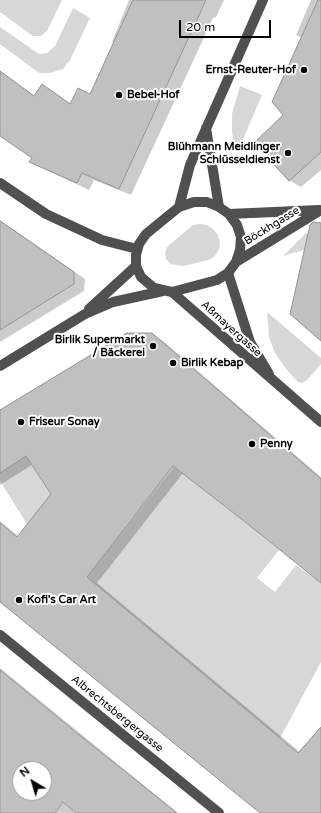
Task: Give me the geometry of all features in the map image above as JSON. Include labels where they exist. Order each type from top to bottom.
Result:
[{"type":"street","points":[[179,207],[190,165],[263,0]]},
{"type":"street","points":[[206,126],[219,206]]},
{"type":"street","points":[[0,182],[46,214],[102,240],[137,249]]},
{"type":"street","points":[[0,366],[85,314],[113,302],[167,291],[217,280],[228,273],[236,262],[240,250],[241,237],[237,225],[229,214],[219,206],[206,202],[200,202],[179,207],[146,234],[137,249],[136,266],[141,277],[147,283],[154,288],[167,291]]},
{"type":"street","name":"Böckhgasse","points":[[229,214],[321,210]]},
{"type":"street","name":"Böckhgasse","points":[[236,262],[321,210]]},
{"type":"street","points":[[85,314],[136,266]]},
{"type":"street","name":"Aßmayergasse","points":[[228,273],[250,342],[275,384]]},
{"type":"street","name":"Aßmayergasse","points":[[167,291],[321,422]]},
{"type":"street","name":"Albrechtsbergergasse","points":[[0,634],[220,813]]},
{"type":"shaded area","points":[[0,0],[62,0],[47,31],[41,36],[33,36],[0,12]]},
{"type":"shaded area","points":[[73,8],[90,18],[70,60],[63,69],[50,73],[39,73],[0,44],[0,27],[39,54],[47,53],[55,46]]},
{"type":"shaded area","points":[[240,86],[262,95],[241,144],[235,147],[232,133],[232,114]]},
{"type":"shaded area","points":[[193,225],[207,225],[218,235],[220,242],[219,249],[215,256],[209,260],[183,266],[171,264],[166,259],[165,253],[167,247]]},
{"type":"shaded area","points":[[320,226],[321,245],[283,256],[305,234]]},
{"type":"shaded area","points":[[267,312],[321,358],[321,364],[307,380],[302,383],[298,382],[286,369],[275,353],[269,337]]},
{"type":"shaded area","points":[[90,447],[27,524],[0,481],[0,473],[26,456]]},
{"type":"shaded area","points":[[174,467],[279,550],[257,578],[275,592],[296,565],[321,583],[321,662],[280,738],[87,577]]},
{"type":"building","name":"Bebel-Hof","points":[[133,0],[206,0],[119,189],[82,173],[77,183],[29,162],[32,158],[0,136],[0,71],[34,96],[42,84],[70,104],[78,88],[90,94]]},
{"type":"building","name":"Ernst-Reuter-Hof","points":[[318,0],[321,0],[321,152],[289,181],[254,143],[283,115],[272,102]]},
{"type":"building","points":[[0,221],[74,272],[74,284],[0,330]]},
{"type":"building","points":[[313,222],[321,223],[321,341],[290,314],[310,225]]},
{"type":"building","points":[[127,333],[152,333],[321,479],[321,583],[173,466],[87,577],[298,753],[321,727],[321,813],[260,813],[0,602],[0,523],[17,537],[51,494],[26,456],[0,473],[0,410]]},
{"type":"building","points":[[0,670],[177,813],[76,813],[63,802],[55,813],[0,813]]},
{"type":"place","name":"Ernst-Reuter-Hof","points":[[304,70]]},
{"type":"place","name":"Bebel-Hof","points":[[119,95]]},
{"type":"place","name":"Blühmann Meidlinger Schlüsseldienst","points":[[288,153]]},
{"type":"place","name":"Birlik Supermarkt / Bäckerei","points":[[153,346]]},
{"type":"place","name":"Birlik Kebap","points":[[173,363]]},
{"type":"place","name":"Friseur Sonay","points":[[21,422]]},
{"type":"place","name":"Penny","points":[[252,444]]},
{"type":"place","name":"Kofi's Car Art","points":[[19,600]]}]
